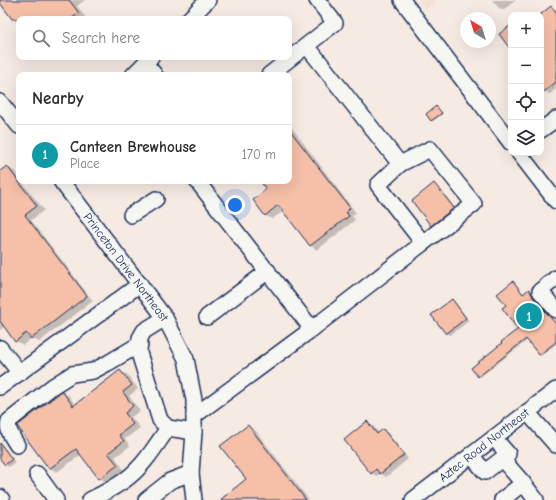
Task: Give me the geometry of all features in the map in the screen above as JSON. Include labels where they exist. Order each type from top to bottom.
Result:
[{"type":"street","points":[[192,16],[208,0]]},
{"type":"street","points":[[292,57],[335,23],[317,0]]},
{"type":"street","points":[[402,0],[508,139]]},
{"type":"street","points":[[307,46],[400,164]]},
{"type":"street","points":[[136,72],[148,60],[154,72]]},
{"type":"street","points":[[272,72],[288,60]]},
{"type":"street","points":[[0,102],[16,122]]},
{"type":"street","points":[[544,128],[556,119]]},
{"type":"street","points":[[194,416],[312,329],[474,204],[430,149],[400,164],[378,184],[423,243]]},
{"type":"street","points":[[521,156],[556,201]]},
{"type":"street","name":"Princeton Drive Northeast","points":[[63,184],[165,318],[186,360],[194,400],[192,473],[194,500]]},
{"type":"street","points":[[199,184],[312,329]]},
{"type":"street","points":[[131,216],[156,199]]},
{"type":"street","points":[[207,317],[268,271]]},
{"type":"street","points":[[556,278],[540,291],[556,310]]},
{"type":"street","points":[[0,387],[140,284]]},
{"type":"street","points":[[165,318],[144,331],[140,338],[139,353],[160,420],[168,428],[194,432]]},
{"type":"street","points":[[17,445],[8,430],[7,426],[9,421],[53,386],[72,374],[93,371],[140,344]]},
{"type":"street","points":[[0,348],[20,372]]},
{"type":"street","name":"Aztec Road Northeast","points":[[413,500],[556,390]]},
{"type":"street","points":[[527,412],[556,445]]},
{"type":"street","points":[[90,500],[119,485],[134,472],[147,459],[168,428]]},
{"type":"street","points":[[471,455],[485,472],[508,454],[494,438]]},
{"type":"street","points":[[502,459],[536,500]]},
{"type":"street","points":[[146,500],[170,482],[192,473]]},
{"type":"street","points":[[37,474],[56,500]]},
{"type":"street","points":[[502,500],[523,483]]},
{"type":"shaded area","points":[[419,0],[437,0],[426,9]]},
{"type":"building","points":[[0,0],[69,0],[79,13],[75,16],[16,16],[16,19],[12,19],[0,3]]},
{"type":"building","points":[[551,6],[556,12],[556,82],[544,92],[544,12]]},
{"type":"building","points":[[508,27],[508,46],[499,34]]},
{"type":"building","points":[[436,106],[442,113],[431,121],[426,114]]},
{"type":"building","points":[[292,133],[350,208],[346,212],[349,216],[310,246],[278,205],[265,216],[253,200],[266,189],[262,184],[292,184]]},
{"type":"building","points":[[7,166],[16,178],[16,184],[20,184],[37,206],[25,215],[87,296],[31,339],[26,333],[15,342],[0,321],[0,171]]},
{"type":"building","points":[[434,183],[454,208],[431,226],[412,201]]},
{"type":"building","points":[[513,281],[523,294],[529,289],[533,297],[556,324],[556,342],[539,355],[526,339],[478,377],[471,368],[518,329],[502,308],[506,305],[497,294]]},
{"type":"building","points":[[452,299],[466,318],[446,334],[431,315]]},
{"type":"building","points":[[120,370],[132,385],[123,392],[133,406],[125,413],[133,424],[119,435],[124,441],[108,453],[118,465],[99,479],[76,449],[49,469],[17,426],[62,391],[73,406]]},
{"type":"building","points":[[367,421],[377,434],[383,429],[404,455],[380,474],[376,469],[371,474],[344,440]]},
{"type":"building","points":[[248,425],[306,500],[220,500],[246,479],[220,446]]},
{"type":"building","points":[[0,443],[12,459],[5,465],[0,459]]},
{"type":"place","name":"Canteen Brewhouse","points":[[529,316]]}]
